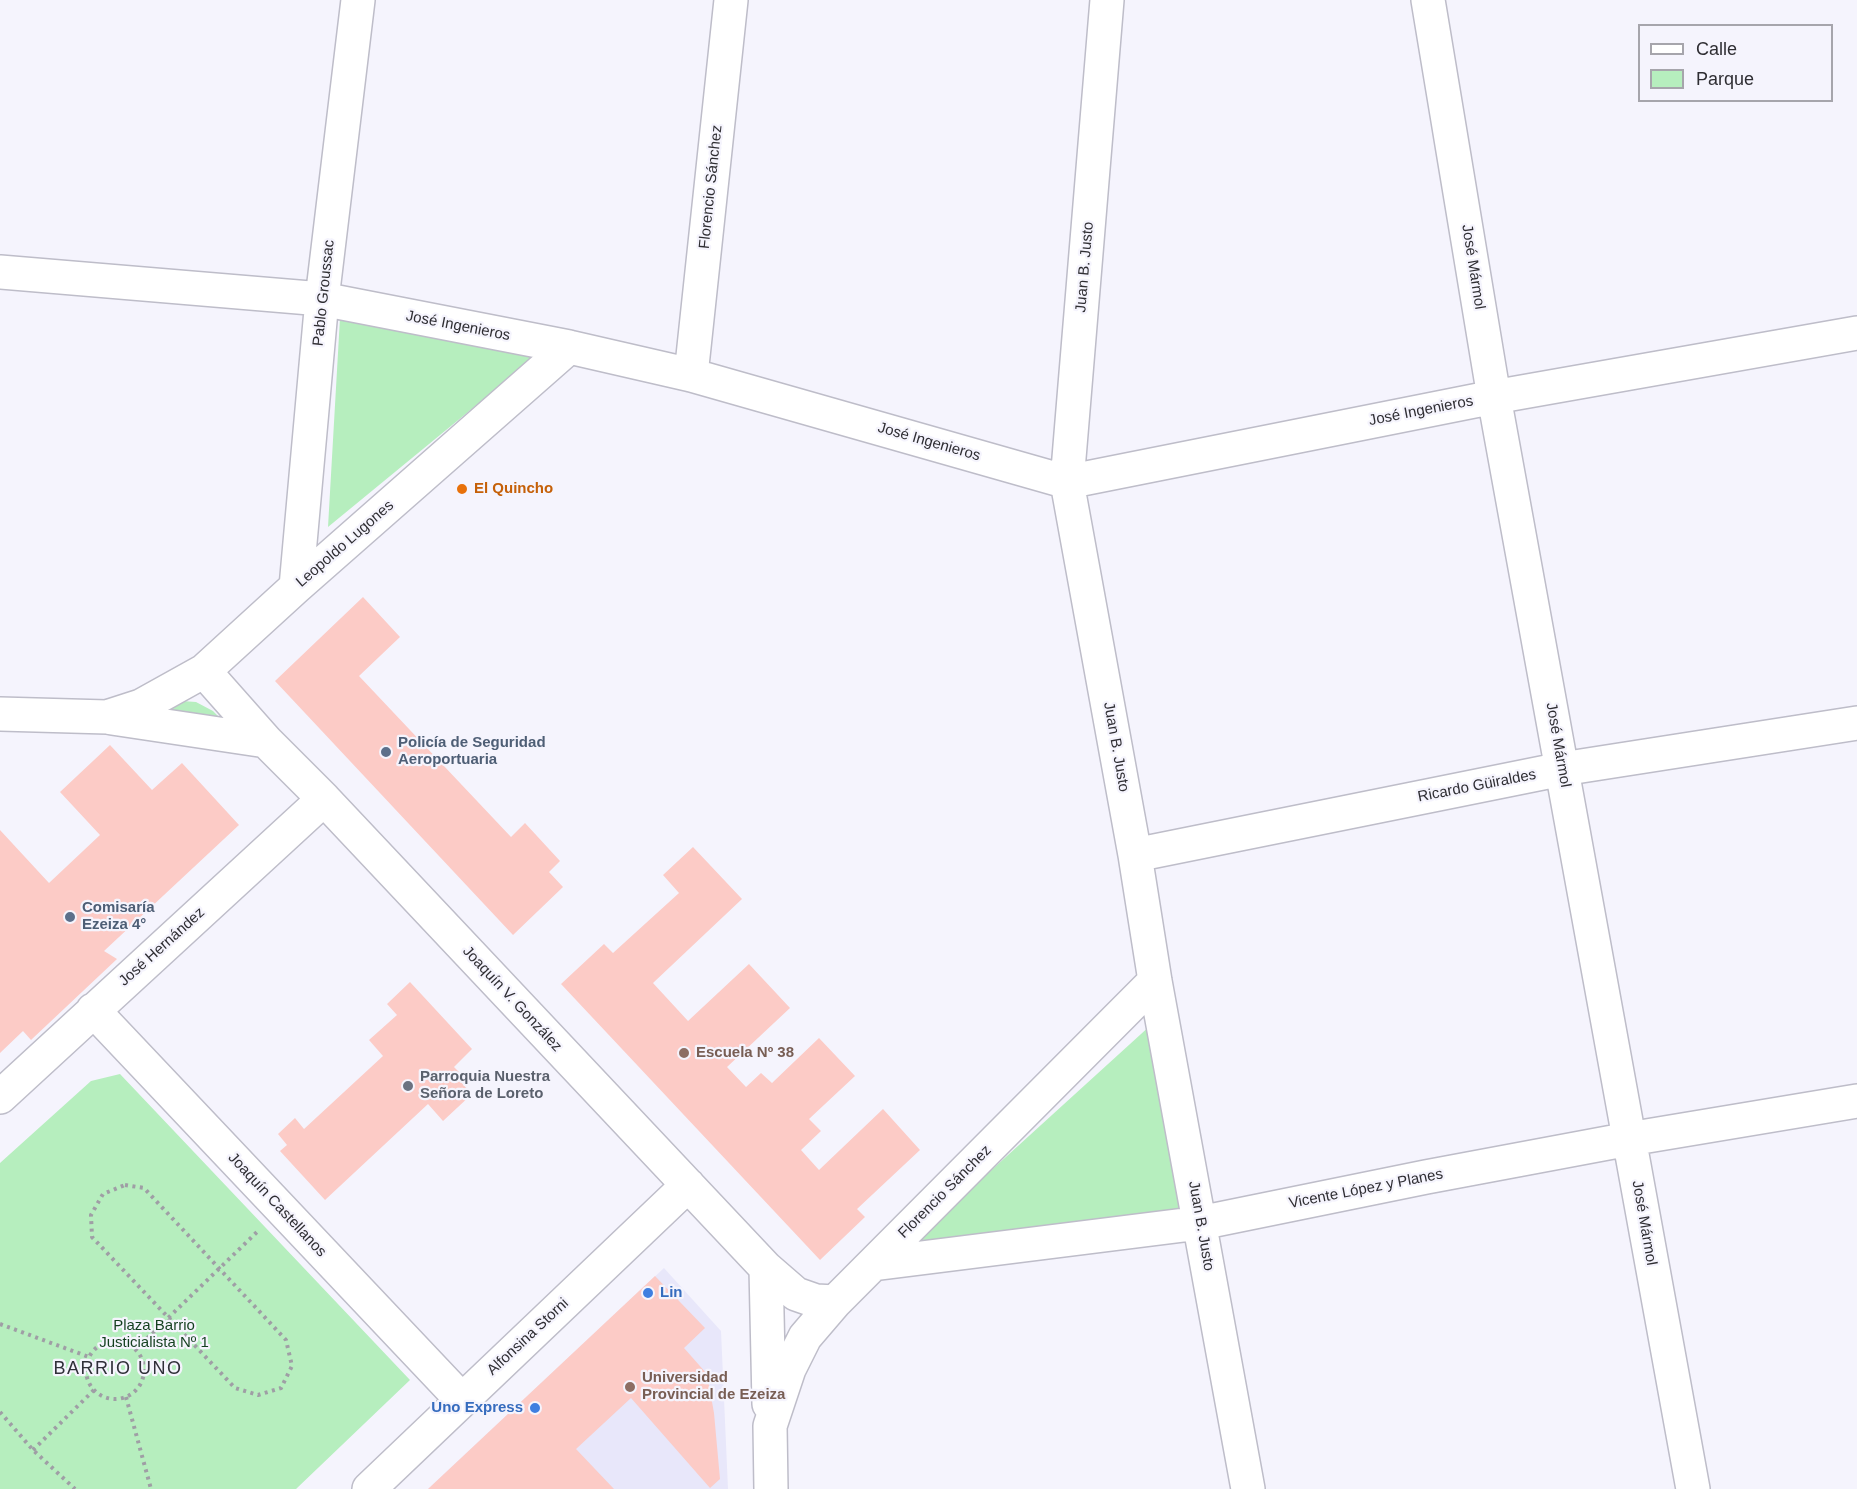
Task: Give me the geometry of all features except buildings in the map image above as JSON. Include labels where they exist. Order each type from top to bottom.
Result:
[{"type":"street","name":"Pablo Groussac","points":[[296,587],[322,299],[358,0]]},
{"type":"street","name":"Florencio Sánchez","points":[[691,375],[731,0]]},
{"type":"street","name":"Juan B. Justo","points":[[1107,0],[1067,482],[1248,1489]]},
{"type":"street","name":"José Mármol","points":[[1428,0],[1494,397],[1693,1489]]},
{"type":"street","name":"José Ingenieros","points":[[0,272],[322,299],[569,347],[691,375],[1067,482],[1494,397],[1857,333]]},
{"type":"street","name":"Leopoldo Lugones","points":[[107,717],[141,706],[204,671],[569,347]]},
{"type":"street","name":"Joaquín V. González","points":[[204,671],[266,741],[324,799],[766,1268],[796,1294],[816,1301],[835,1302]]},
{"type":"street","name":"Leopoldo Lugones","points":[[0,714],[107,717],[266,741]]},
{"type":"street","name":"Ricardo Güiraldes","points":[[1135,855],[1562,769],[1857,723]]},
{"type":"street","name":"José Hernández","points":[[0,1097],[324,799]]},
{"type":"street","name":"Florencio Sánchez","points":[[770,1426],[789,1369],[805,1337],[835,1302],[1155,981]]},
{"type":"street","name":"Joaquín Castellanos","points":[[93,1010],[462,1400]]},
{"type":"street","name":"Vicente López y Planes","points":[[873,1264],[1200,1223],[1629,1139],[1857,1101]]},
{"type":"street","name":"Alfonsina Storni","points":[[369,1489],[688,1185]]},
{"type":"street","name":"Florencio Sánchez","points":[[766,1268],[771,1489]]},
{"type":"path","points":[[125,1185],[144,1188],[286,1340],[292,1366],[281,1388],[258,1395],[235,1388],[168,1317],[92,1237],[91,1215],[103,1194],[125,1185]]},
{"type":"path","points":[[136,1349],[264,1226]]},
{"type":"path","points":[[0,1324],[89,1357]]},
{"type":"path","points":[[118,1340],[128,1343],[142,1357],[144,1374],[141,1383],[136,1391],[126,1397],[110,1398],[101,1395],[89,1382],[86,1372],[89,1357],[99,1345],[108,1341],[118,1340]]},
{"type":"path","points":[[33,1450],[94,1390]]},
{"type":"path","points":[[126,1397],[152,1489]]},
{"type":"path","points":[[0,1412],[33,1450],[75,1489]]},
{"type":"shaded area","name":"Universidad Provincial de Ezeiza","points":[[664,1268],[721,1331],[728,1489],[428,1489]]},
{"type":"green space","points":[[340,318],[535,357],[328,527]]},
{"type":"green space","points":[[182,701],[196,702],[213,711],[220,718],[218,724],[163,709]]},
{"type":"green space","points":[[1152,1024],[1181,1213],[908,1246]]},
{"type":"green space","name":"Plaza Barrio Justicialista Nº 1","points":[[120,1074],[410,1380],[296,1489],[0,1489],[0,1163],[91,1081]]},
{"type":"place","name":"El Quincho","points":[[462,489]]},
{"type":"place","name":"Policía de Seguridad Aeroportuaria","points":[[386,752]]},
{"type":"place","name":"Comisaría Ezeiza 4°","points":[[70,917]]},
{"type":"place","name":"Escuela Nº 38","points":[[684,1053]]},
{"type":"place","name":"Parroquia Nuestra Señora de Loreto","points":[[408,1086]]},
{"type":"place","name":"Lin","points":[[648,1293]]},
{"type":"place","name":"Universidad Provincial de Ezeiza","points":[[630,1387]]},
{"type":"place","name":"Uno Express","points":[[535,1408]]},
{"type":"district","name":"BARRIO UNO","points":[[118,1369]]}]
